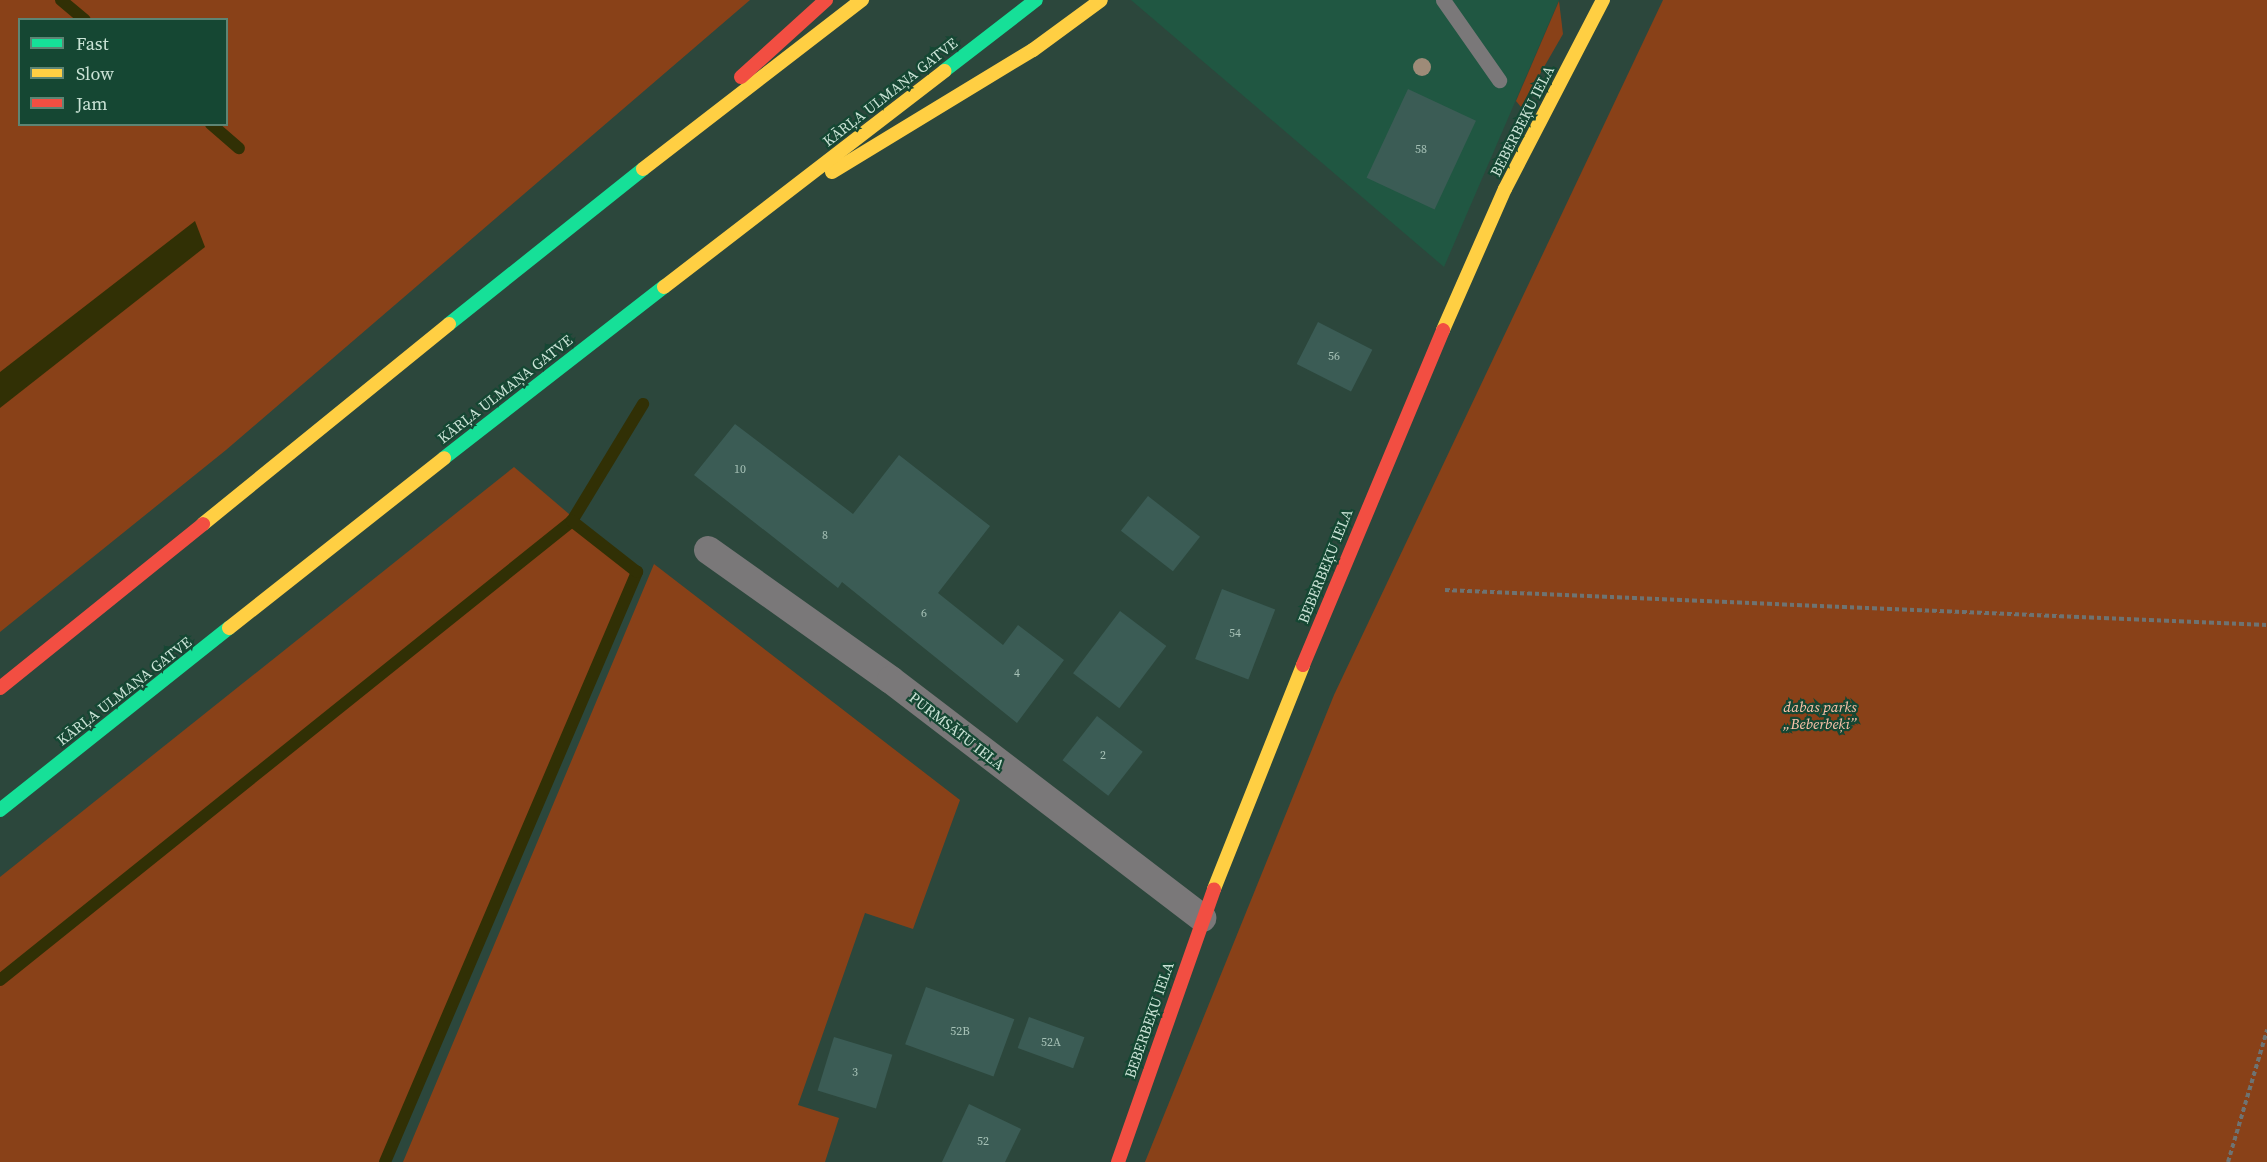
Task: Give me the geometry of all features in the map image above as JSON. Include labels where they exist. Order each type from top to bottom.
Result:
[{"type":"main road","points":[[613,192],[826,0]]},
{"type":"main road","points":[[0,688],[613,192],[862,0]]},
{"type":"main road","name":"KĀRĻA ULMAŅA GATVE","points":[[0,810],[741,227],[1036,0]]},
{"type":"main road","points":[[741,227],[1033,50],[1101,0]]},
{"type":"main road","name":"BEBERBEĶU IELA","points":[[1118,1162],[1202,918],[1376,483],[1505,189],[1601,5]]},
{"type":"street","name":"PURMSĀTU IELA","points":[[708,550],[891,680],[1202,918]]},
{"type":"lane","points":[[1443,0],[1499,80]]},
{"type":"lane","points":[[1580,0],[1601,5]]},
{"type":"path","points":[[1445,590],[2267,625]]},
{"type":"path","points":[[2228,1162],[2267,1030]]},
{"type":"shaded area","points":[[1131,0],[1559,0],[1444,267]]},
{"type":"shaded area","points":[[195,221],[205,247],[0,408],[0,372]]},
{"type":"green space","points":[[0,0],[750,0],[226,450],[0,632]]},
{"type":"green space","name":"dabas parks „Beberbeķi”","points":[[1663,0],[2267,0],[2267,1162],[1145,1162],[1334,695]]},
{"type":"green space","points":[[1559,1],[1563,34],[1521,107],[1516,101]]},
{"type":"green space","points":[[514,467],[637,572],[385,1162],[0,1162],[0,877]]},
{"type":"green space","points":[[654,564],[960,800],[913,929],[865,913],[798,1105],[839,1118],[825,1162],[403,1162]]},
{"type":"building","points":[[1408,89],[1476,121],[1435,210],[1367,178]]},
{"type":"building","points":[[1318,322],[1372,350],[1351,392],[1297,364]]},
{"type":"building","points":[[735,424],[853,514],[899,455],[990,526],[938,593],[1003,645],[1018,625],[1064,660],[1017,723],[842,582],[838,588],[694,475]]},
{"type":"building","points":[[1148,496],[1200,537],[1173,571],[1121,531]]},
{"type":"building","points":[[1222,589],[1275,609],[1248,679],[1195,659]]},
{"type":"building","points":[[1120,611],[1166,646],[1119,708],[1073,673]]},
{"type":"building","points":[[1097,716],[1143,752],[1108,796],[1063,760]]},
{"type":"building","points":[[926,987],[1014,1019],[993,1076],[905,1044]]},
{"type":"building","points":[[1029,1017],[1084,1037],[1073,1068],[1018,1048]]},
{"type":"building","points":[[834,1037],[892,1055],[876,1108],[818,1091]]},
{"type":"building","points":[[969,1104],[1021,1129],[1005,1162],[942,1162]]},
{"type":"waterway","points":[[61,0],[83,18]]},
{"type":"waterway","points":[[213,126],[239,148]]},
{"type":"waterway","points":[[0,980],[572,521],[643,404]]},
{"type":"waterway","points":[[385,1162],[637,572],[572,521]]},
{"type":"traffic: fast","points":[[944,71],[1036,0]]},
{"type":"traffic: fast","points":[[449,324],[643,169]]},
{"type":"traffic: fast","points":[[444,458],[664,287]]},
{"type":"traffic: fast","points":[[0,810],[229,628]]},
{"type":"traffic: slow","points":[[643,169],[862,0]]},
{"type":"traffic: slow","points":[[832,172],[1033,50],[1101,0]]},
{"type":"traffic: slow","points":[[1443,330],[1505,189],[1603,0]]},
{"type":"traffic: slow","points":[[664,287],[944,71]]},
{"type":"traffic: slow","points":[[203,524],[449,324]]},
{"type":"traffic: slow","points":[[229,628],[444,458]]},
{"type":"traffic: slow","points":[[1214,889],[1303,665]]},
{"type":"traffic: jam","points":[[741,77],[826,0]]},
{"type":"traffic: jam","points":[[1303,665],[1443,330]]},
{"type":"traffic: jam","points":[[0,688],[203,524]]},
{"type":"traffic: jam","points":[[1118,1162],[1214,889]]}]
